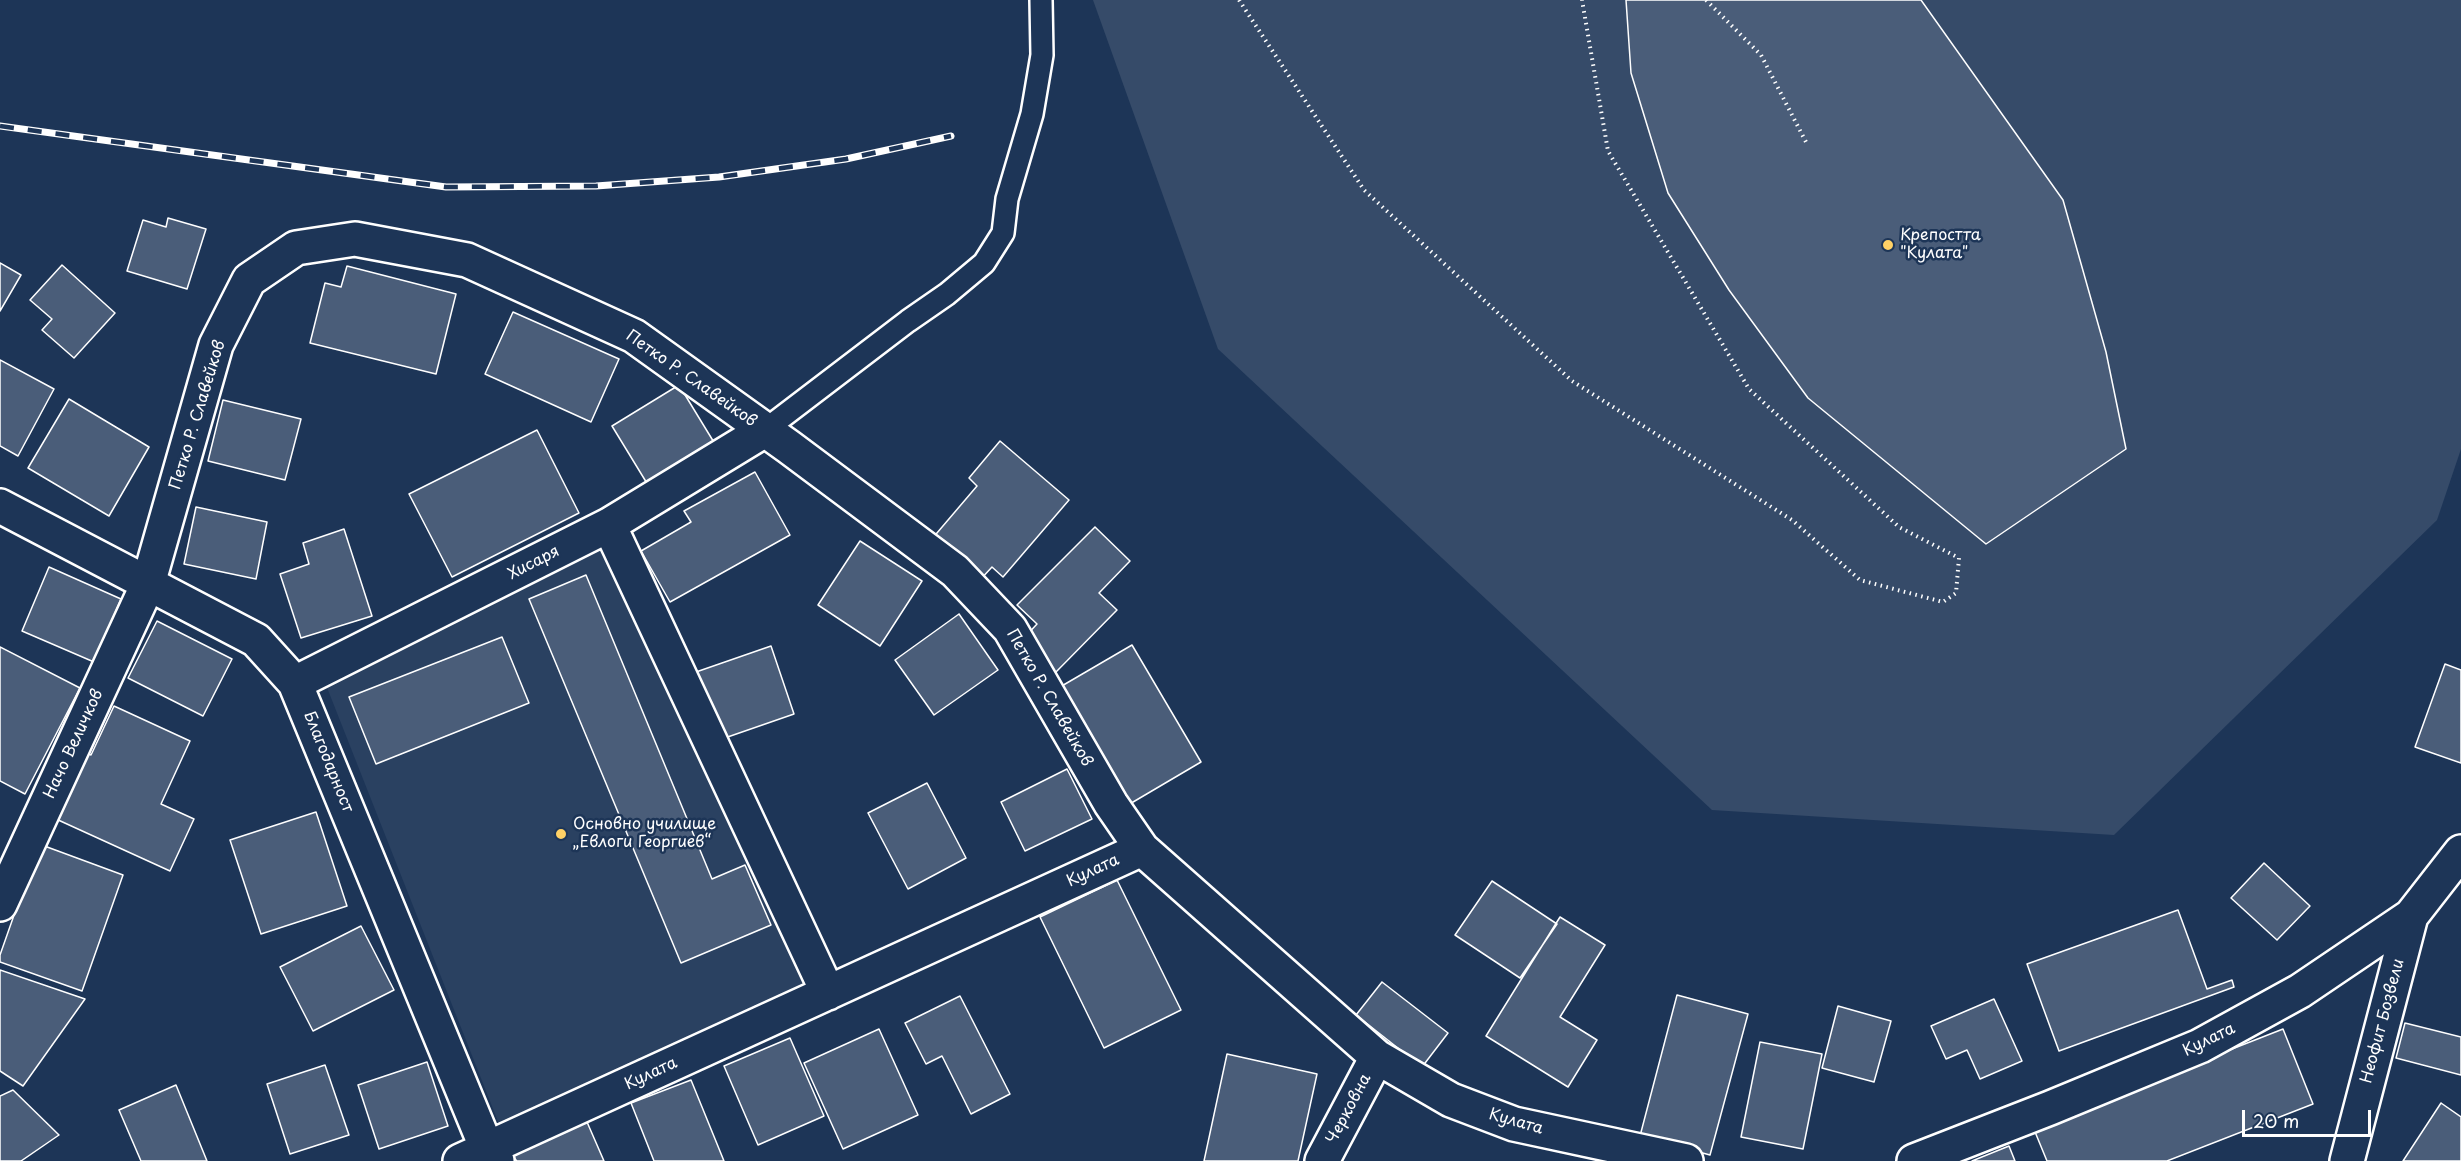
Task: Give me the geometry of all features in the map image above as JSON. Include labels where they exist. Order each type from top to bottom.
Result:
[{"type":"street","name":"Петко Р. Славейков","points":[[148,584],[216,345],[249,280],[296,248],[355,239],[467,260],[634,336],[955,571],[1010,629],[1111,804],[1142,849]]},
{"type":"street","name":"Хисаря","points":[[295,683],[609,525],[765,430]]},
{"type":"street","name":"Благодарност","points":[[0,506],[256,640],[295,683],[481,1157]]},
{"type":"street","points":[[609,525],[828,993]]},
{"type":"street","name":"Начо Величков","points":[[0,904],[148,584]]},
{"type":"street","name":"Кулата","points":[[481,1157],[828,993],[1142,849],[1377,1057],[1450,1100],[1514,1124],[1686,1161]]},
{"type":"street","name":"Кулата","points":[[1914,1161],[2200,1046],[2300,991],[2410,916],[2461,852]]},
{"type":"street","name":"Неофит Бозвели","points":[[2347,1161],[2410,916]]},
{"type":"street","name":"Черковна","points":[[1322,1161],[1377,1057]]},
{"type":"lane","points":[[765,430],[908,321],[948,294],[984,263],[1003,233],[1007,199],[1032,114],[1042,55],[1041,0]]},
{"type":"path","points":[[1239,0],[1364,190],[1572,381],[1792,520],[1860,580],[1943,602],[1956,594],[1959,558],[1899,527],[1749,388],[1743,378],[1608,152],[1582,0]]},
{"type":"path","points":[[1706,0],[1761,56],[1806,142]]},
{"type":"shaded area","points":[[1093,0],[2461,0],[2461,449],[2437,520],[2114,835],[1712,810],[1218,349]]},
{"type":"shaded area","name":"Основно училище „Евлоги Георгиев“","points":[[601,548],[807,983],[501,1129],[326,685]]},
{"type":"building","name":"Крепостта \"Кулата\"","points":[[1626,0],[1921,0],[2063,200],[2106,352],[2126,449],[1986,544],[1808,398],[1729,290],[1668,193],[1631,73]]},
{"type":"building","points":[[168,218],[206,229],[187,289],[127,271],[143,220],[166,227]]},
{"type":"building","points":[[0,263],[21,275],[0,311]]},
{"type":"building","points":[[62,265],[115,313],[74,358],[42,330],[52,319],[30,300]]},
{"type":"building","points":[[347,266],[456,294],[436,374],[310,343],[325,283],[341,287]]},
{"type":"building","points":[[513,312],[619,359],[591,422],[485,374]]},
{"type":"building","points":[[0,360],[54,389],[18,456],[0,446]]},
{"type":"building","points":[[679,385],[715,444],[648,485],[612,426]]},
{"type":"building","points":[[69,399],[149,447],[109,516],[28,468]]},
{"type":"building","points":[[223,400],[301,419],[285,480],[208,461]]},
{"type":"building","points":[[537,430],[579,513],[452,577],[409,494]]},
{"type":"building","points":[[1000,441],[1069,500],[1003,577],[992,567],[979,581],[931,540],[977,486],[969,478]]},
{"type":"building","points":[[755,472],[790,535],[670,602],[641,551],[691,522],[684,511]]},
{"type":"building","points":[[196,507],[267,522],[256,579],[184,564]]},
{"type":"building","points":[[1095,527],[1130,561],[1099,593],[1117,610],[1055,673],[1022,640],[1037,624],[1017,605]]},
{"type":"building","points":[[344,529],[372,616],[301,638],[280,574],[309,564],[303,543]]},
{"type":"building","points":[[860,541],[922,581],[880,646],[818,605]]},
{"type":"building","points":[[49,567],[121,599],[94,662],[22,631]]},
{"type":"building","points":[[586,575],[712,879],[745,865],[771,925],[681,963],[529,599]]},
{"type":"building","points":[[959,614],[998,670],[934,715],[895,660]]},
{"type":"building","points":[[157,621],[232,659],[203,716],[128,678]]},
{"type":"building","points":[[502,637],[529,703],[376,764],[349,697]]},
{"type":"building","points":[[1132,645],[1201,762],[1128,805],[1060,687]]},
{"type":"building","points":[[771,646],[794,714],[719,740],[696,672]]},
{"type":"building","points":[[0,647],[80,688],[25,794],[0,781]]},
{"type":"building","points":[[2445,664],[2461,670],[2461,763],[2415,747]]},
{"type":"building","points":[[114,706],[190,741],[161,804],[194,819],[170,871],[56,819],[87,753],[91,755]]},
{"type":"building","points":[[1067,769],[1092,819],[1025,851],[1001,802]]},
{"type":"building","points":[[927,783],[966,858],[908,889],[868,813]]},
{"type":"building","points":[[316,812],[347,906],[261,934],[230,840]]},
{"type":"building","points":[[39,844],[123,875],[82,991],[0,962],[0,955]]},
{"type":"building","points":[[2264,863],[2310,906],[2277,940],[2231,898]]},
{"type":"building","points":[[1117,880],[1181,1010],[1104,1048],[1040,917]]},
{"type":"building","points":[[1492,881],[1557,924],[1520,978],[1455,935]]},
{"type":"building","points":[[2178,910],[2207,989],[2232,980],[2234,987],[2059,1051],[2027,964]]},
{"type":"building","points":[[1560,917],[1605,945],[1560,1017],[1597,1040],[1568,1087],[1486,1036]]},
{"type":"building","points":[[361,926],[394,990],[313,1031],[280,967]]},
{"type":"building","points":[[0,970],[85,999],[23,1086],[0,1071]]},
{"type":"building","points":[[1382,982],[1448,1033],[1422,1067],[1356,1015]]},
{"type":"building","points":[[1677,995],[1748,1014],[1710,1155],[1640,1136]]},
{"type":"building","points":[[960,996],[1010,1094],[971,1114],[942,1056],[926,1064],[905,1023]]},
{"type":"building","points":[[1994,999],[2022,1061],[1980,1079],[1967,1050],[1946,1059],[1931,1026]]},
{"type":"building","points":[[1838,1006],[1891,1021],[1874,1082],[1822,1068]]},
{"type":"building","points":[[2405,1023],[2461,1037],[2461,1075],[2396,1058]]},
{"type":"building","points":[[879,1029],[918,1115],[843,1149],[804,1063]]},
{"type":"building","points":[[2283,1029],[2313,1104],[2167,1161],[2047,1161],[2033,1127]]},
{"type":"building","points":[[790,1038],[824,1116],[758,1145],[724,1066]]},
{"type":"building","points":[[1760,1042],[1822,1054],[1803,1149],[1741,1137]]},
{"type":"building","points":[[1227,1054],[1317,1074],[1298,1161],[1204,1161]]},
{"type":"building","points":[[427,1062],[448,1126],[379,1149],[358,1085]]},
{"type":"building","points":[[325,1065],[349,1135],[290,1154],[267,1084]]},
{"type":"building","points":[[691,1080],[724,1161],[654,1161],[631,1103]]},
{"type":"building","points":[[176,1085],[207,1161],[141,1161],[119,1110]]},
{"type":"building","points":[[13,1090],[59,1135],[21,1161],[0,1161],[0,1096]]},
{"type":"building","points":[[2441,1103],[2461,1117],[2461,1161],[2403,1161]]},
{"type":"building","points":[[587,1122],[604,1161],[517,1161],[511,1155]]},
{"type":"building","points":[[2009,1146],[2015,1161],[1972,1161]]},
{"type":"railway","points":[[0,126],[446,187],[596,186],[719,177],[846,159],[951,136]]},
{"type":"place","name":"Крепостта \"Кулата\"","points":[[1888,245]]},
{"type":"place","name":"Основно училище „Евлоги Георгиев“","points":[[561,834]]}]
